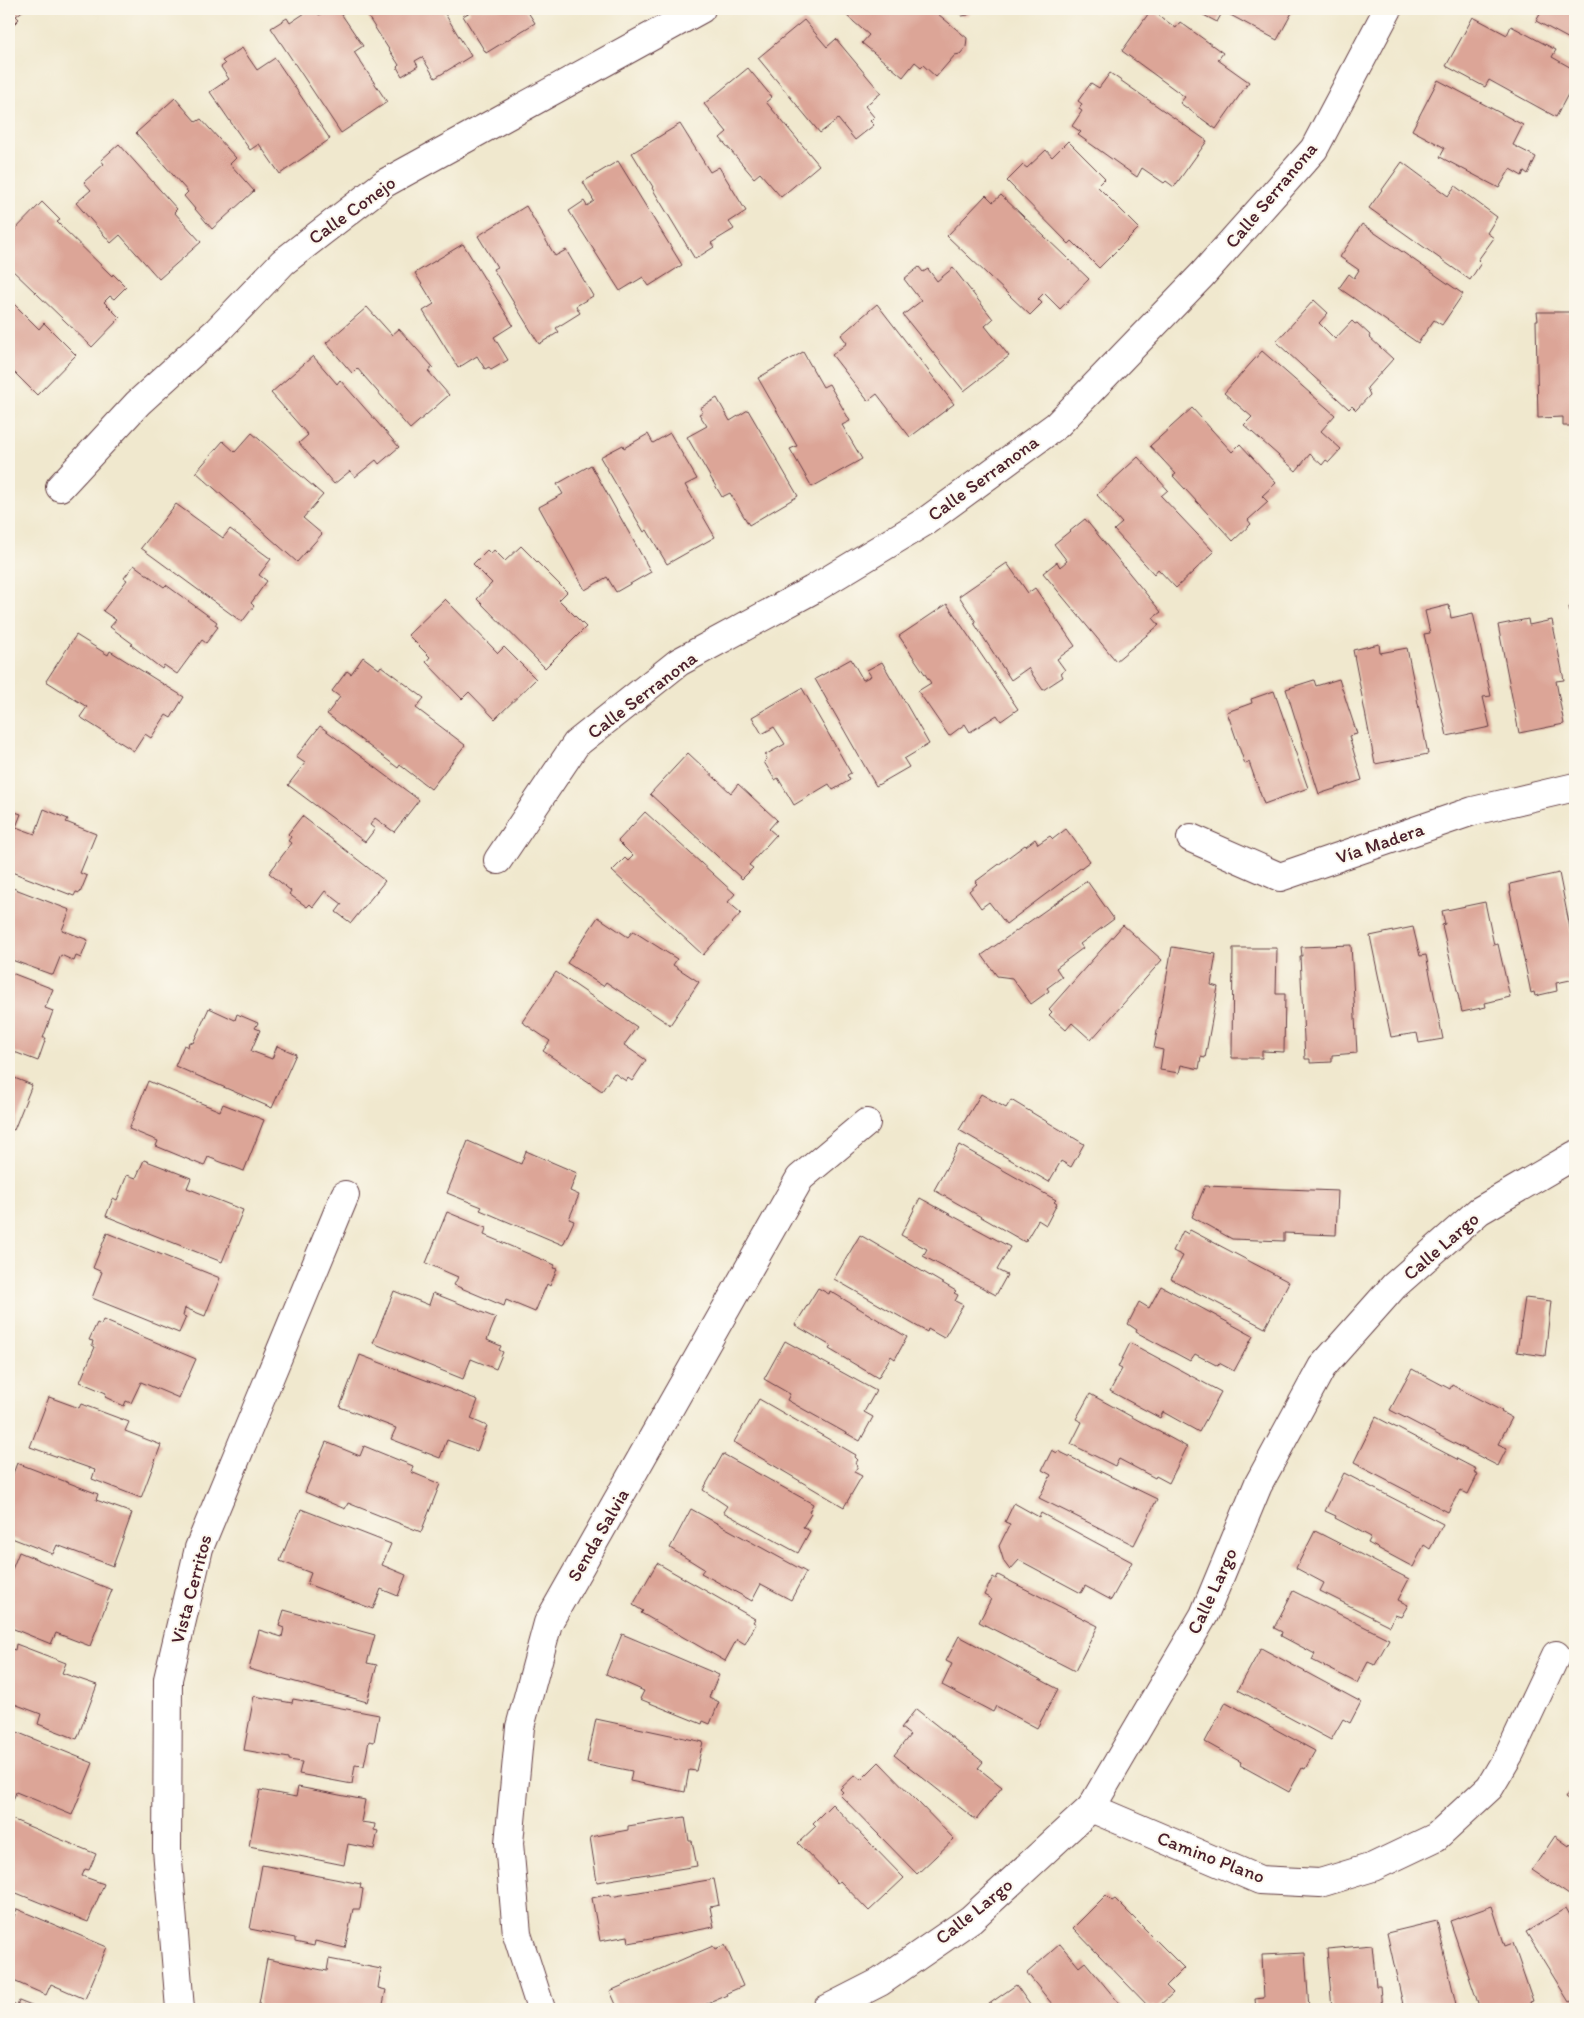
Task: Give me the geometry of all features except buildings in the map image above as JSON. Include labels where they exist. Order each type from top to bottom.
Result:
[{"type":"street","name":"Calle Conejo","points":[[60,487],[138,403],[218,330],[283,262],[384,183],[702,9]]},
{"type":"street","name":"Calle Serranona","points":[[498,860],[576,744],[679,662],[812,590],[926,521],[1057,425],[1202,276],[1314,149],[1388,9]]},
{"type":"street","name":"Vía Madera","points":[[1191,838],[1280,877],[1473,811],[1575,787]]},
{"type":"street","name":"Senda Salvia","points":[[541,2009],[517,1934],[509,1843],[520,1727],[548,1623],[800,1178],[866,1123]]},
{"type":"street","name":"Calle Largo","points":[[827,2009],[880,1982],[971,1919],[1091,1808],[1204,1615],[1258,1486],[1322,1367],[1394,1286],[1479,1211],[1575,1155]]},
{"type":"street","name":"Vista Cerritos","points":[[180,2009],[167,1849],[168,1679],[199,1548],[345,1194]]},
{"type":"street","name":"Camino Plano","points":[[1091,1808],[1260,1880],[1320,1883],[1373,1867],[1436,1837],[1490,1787],[1510,1753],[1556,1655]]}]
